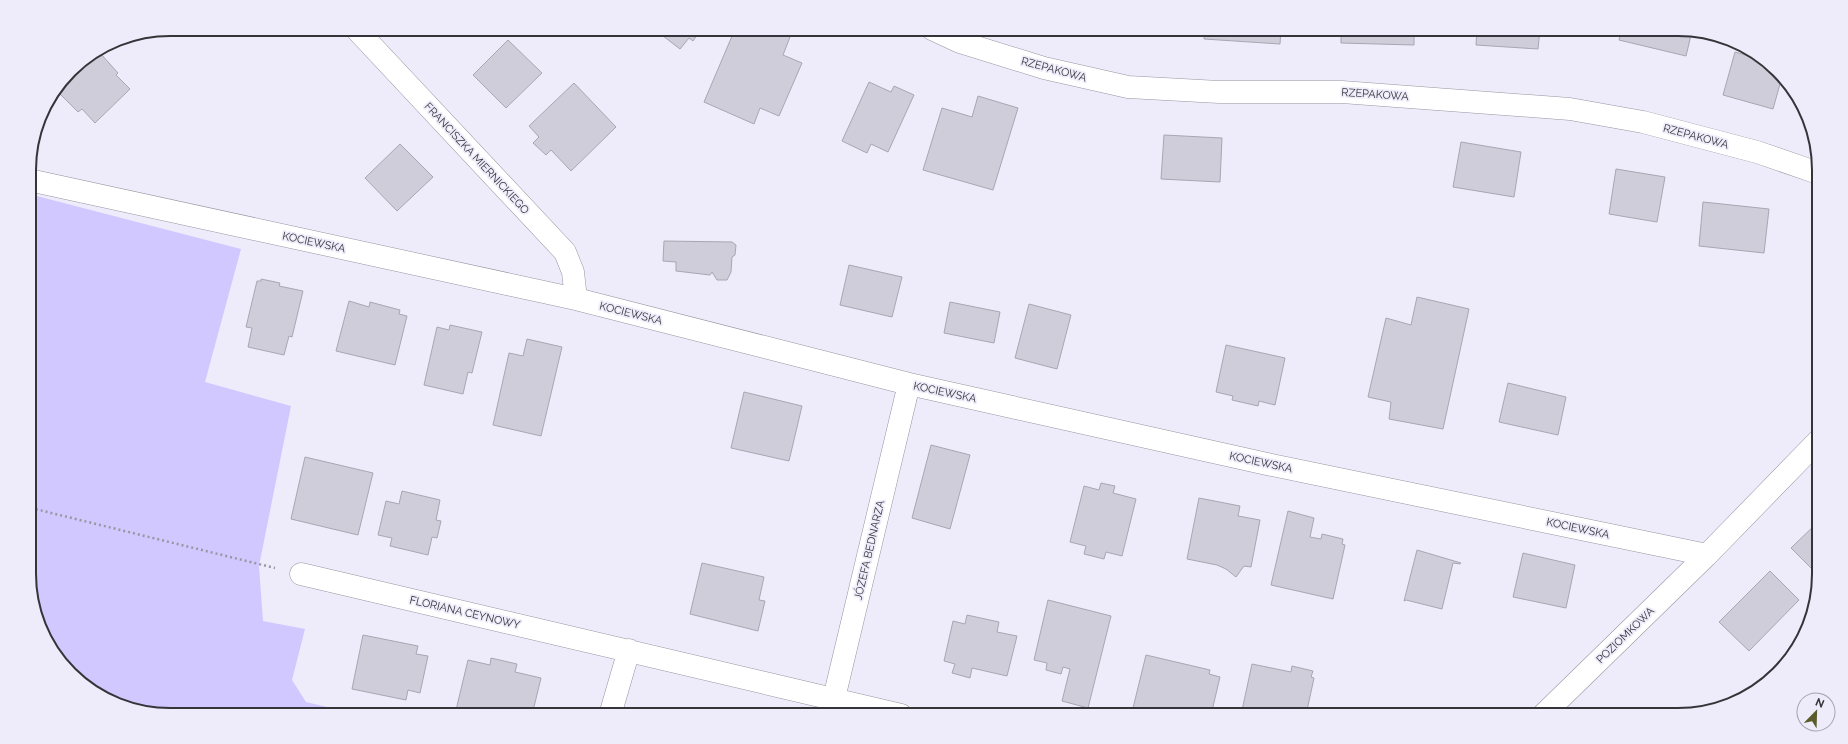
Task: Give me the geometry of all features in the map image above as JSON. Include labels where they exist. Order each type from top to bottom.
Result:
[{"type":"street","name":"FRANCISZKA MIERNICKIEGO","points":[[363,36],[565,252],[573,272],[576,299]]},
{"type":"street","name":"RZEPAKOWA","points":[[947,36],[960,42],[1044,68],[1128,87],[1219,92],[1342,92],[1570,109],[1643,122],[1757,152],[1812,171]]},
{"type":"street","name":"KOCIEWSKA","points":[[36,182],[576,299],[909,384],[1267,464],[1707,555]]},
{"type":"street","name":"JÓZEFA BEDNARZA","points":[[832,707],[909,384]]},
{"type":"street","points":[[1707,555],[1812,447]]},
{"type":"street","name":"POZIOMKOWA","points":[[1550,708],[1707,555]]},
{"type":"street","name":"FLORIANA CEYNOWY","points":[[301,574],[629,650],[832,707]]},
{"type":"street","points":[[612,708],[629,650]]},
{"type":"path","points":[[36,509],[301,574]]},
{"type":"shaded area","points":[[36,196],[241,249],[205,382],[291,406],[259,566],[263,621],[305,629],[292,680],[306,702],[327,707],[162,708],[127,701],[111,694],[82,675],[69,662],[50,633],[43,617],[36,582]]},
{"type":"building","points":[[663,36],[696,36],[693,41],[689,38],[680,49]]},
{"type":"building","points":[[732,36],[790,37],[783,55],[802,63],[779,116],[760,108],[754,124],[704,102]]},
{"type":"building","points":[[1204,36],[1281,36],[1280,44],[1204,39]]},
{"type":"building","points":[[1341,36],[1414,36],[1414,45],[1341,43]]},
{"type":"building","points":[[1477,36],[1539,36],[1538,49],[1476,45]]},
{"type":"building","points":[[1620,36],[1691,37],[1686,56],[1619,40]]},
{"type":"building","points":[[508,40],[542,73],[506,108],[473,75]]},
{"type":"building","points":[[1735,52],[1747,56],[1773,75],[1780,84],[1773,109],[1723,95]]},
{"type":"building","points":[[102,55],[118,73],[116,75],[130,89],[95,123],[82,109],[78,112],[60,94],[75,75]]},
{"type":"building","points":[[869,82],[891,92],[894,86],[914,95],[888,152],[871,144],[867,153],[842,141]]},
{"type":"building","points":[[574,83],[616,127],[571,171],[551,150],[546,155],[533,143],[539,137],[529,126]]},
{"type":"building","points":[[978,96],[1018,108],[993,190],[923,170],[942,108],[972,117]]},
{"type":"building","points":[[1164,135],[1222,138],[1220,182],[1161,179]]},
{"type":"building","points":[[1461,142],[1521,152],[1514,197],[1453,187]]},
{"type":"building","points":[[400,144],[433,177],[397,211],[365,178]]},
{"type":"building","points":[[1616,169],[1665,177],[1657,222],[1609,214]]},
{"type":"building","points":[[1703,202],[1769,209],[1764,253],[1699,246]]},
{"type":"building","points":[[664,241],[732,242],[736,245],[735,255],[732,257],[731,272],[727,280],[717,280],[712,272],[710,275],[676,271],[676,262],[663,261]]},
{"type":"building","points":[[849,265],[902,277],[892,317],[840,305]]},
{"type":"building","points":[[261,279],[280,283],[279,286],[303,291],[292,337],[289,336],[284,355],[248,347],[252,328],[246,327],[257,281],[261,281]]},
{"type":"building","points":[[1417,297],[1469,309],[1443,429],[1389,419],[1391,402],[1368,397],[1386,318],[1411,325]]},
{"type":"building","points":[[349,301],[369,307],[370,302],[400,310],[399,314],[407,316],[395,365],[336,351]]},
{"type":"building","points":[[950,302],[1000,312],[994,343],[944,333]]},
{"type":"building","points":[[1029,304],[1071,315],[1057,369],[1015,358]]},
{"type":"building","points":[[450,325],[482,332],[472,373],[468,372],[463,394],[424,385],[437,327],[449,330]]},
{"type":"building","points":[[527,339],[562,347],[541,436],[493,425],[509,353],[523,356]]},
{"type":"building","points":[[1226,345],[1285,358],[1275,405],[1259,401],[1258,406],[1232,400],[1233,396],[1216,392]]},
{"type":"building","points":[[1508,383],[1566,397],[1558,435],[1499,422]]},
{"type":"building","points":[[744,392],[802,406],[789,461],[731,448]]},
{"type":"building","points":[[931,445],[970,455],[950,529],[912,518]]},
{"type":"building","points":[[305,457],[373,473],[358,535],[291,519]]},
{"type":"building","points":[[1101,483],[1115,486],[1113,493],[1136,499],[1122,556],[1106,552],[1104,559],[1084,554],[1086,546],[1070,542],[1084,486],[1099,490]]},
{"type":"building","points":[[402,491],[440,500],[436,520],[441,521],[437,538],[432,537],[428,555],[390,546],[392,538],[378,535],[386,501],[399,504]]},
{"type":"building","points":[[1199,498],[1240,506],[1238,516],[1260,520],[1251,567],[1244,566],[1236,577],[1226,569],[1217,565],[1187,559]]},
{"type":"building","points":[[1288,511],[1314,518],[1310,537],[1321,539],[1322,534],[1343,539],[1342,544],[1345,545],[1333,599],[1271,585]]},
{"type":"building","points":[[1812,528],[1812,569],[1791,548]]},
{"type":"building","points":[[1417,550],[1461,563],[1453,563],[1442,609],[1406,600],[1404,601]]},
{"type":"building","points":[[1523,553],[1575,565],[1566,608],[1513,597]]},
{"type":"building","points":[[702,563],[764,577],[759,600],[765,601],[758,631],[690,614]]},
{"type":"building","points":[[1770,571],[1799,600],[1749,651],[1719,622]]},
{"type":"building","points":[[1048,600],[1111,616],[1088,708],[1062,701],[1070,669],[1063,667],[1061,674],[1046,670],[1047,663],[1034,660]]},
{"type":"building","points":[[967,615],[999,622],[997,632],[1017,636],[1007,676],[972,668],[970,678],[952,673],[955,664],[944,661],[953,621],[965,624]]},
{"type":"building","points":[[363,635],[418,646],[416,654],[428,656],[420,693],[408,690],[406,700],[352,689]]},
{"type":"building","points":[[1146,655],[1210,670],[1209,674],[1220,677],[1213,708],[1133,708]]},
{"type":"building","points":[[491,658],[517,664],[515,672],[541,678],[534,708],[456,708],[468,660],[490,665]]},
{"type":"building","points":[[1252,664],[1291,672],[1292,666],[1313,671],[1311,677],[1314,678],[1308,708],[1243,708]]}]
